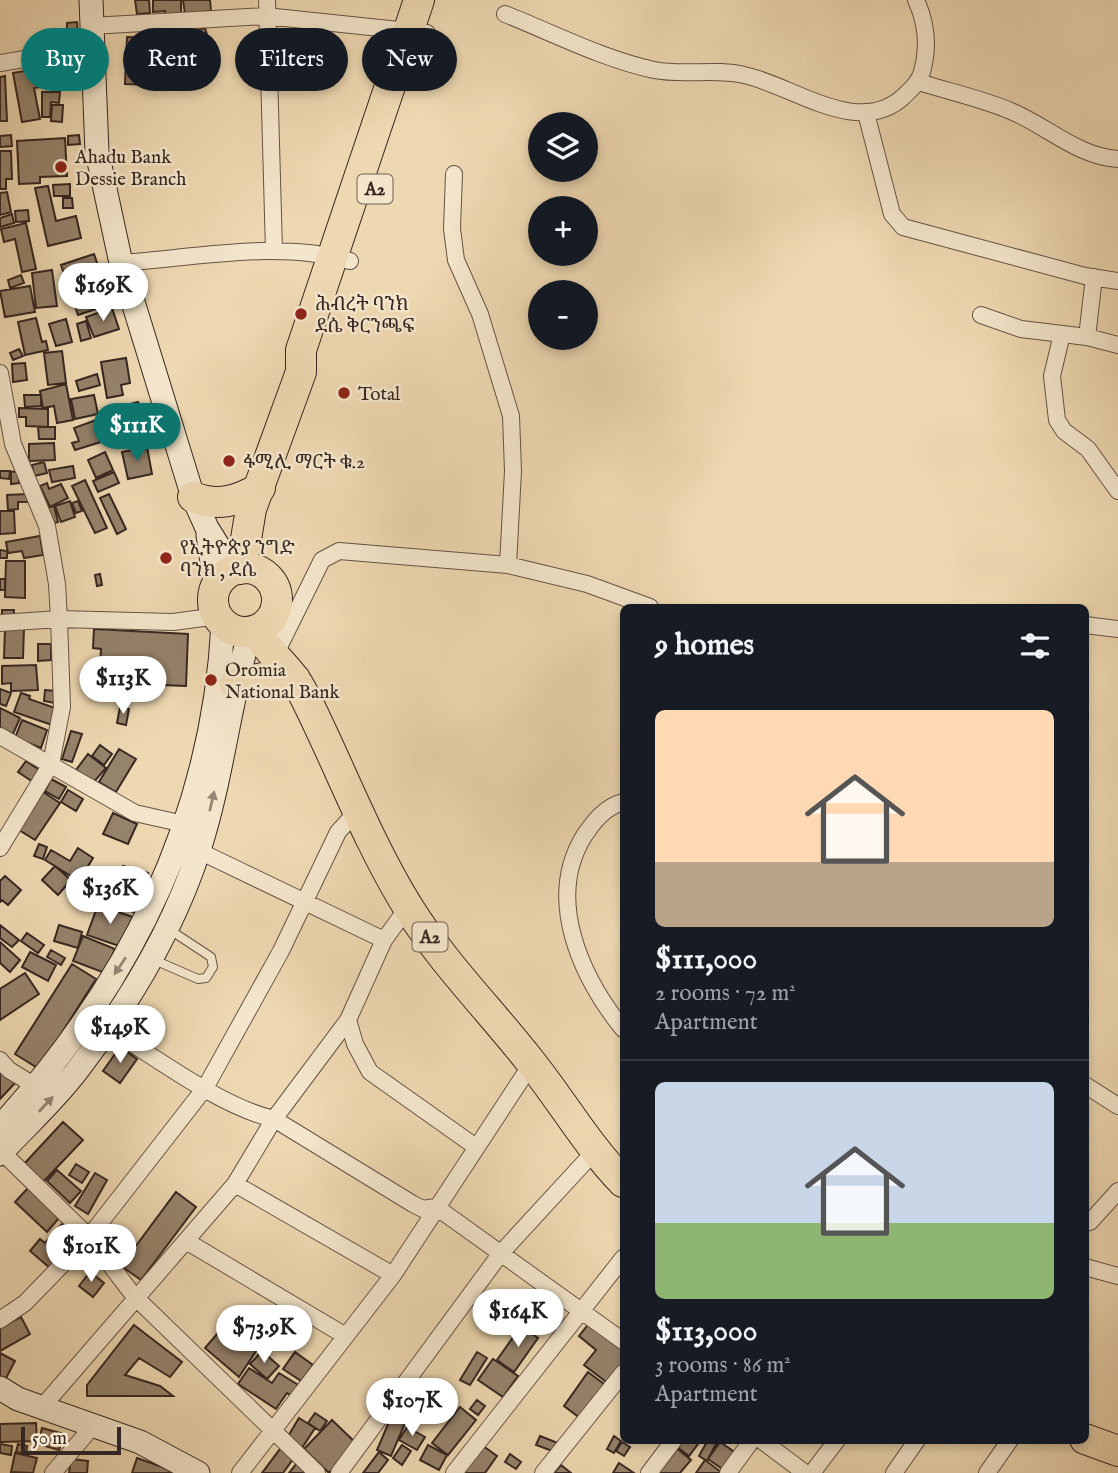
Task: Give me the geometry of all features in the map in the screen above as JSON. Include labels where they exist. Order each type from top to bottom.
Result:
[{"type":"highway","name":"A2","points":[[418,28],[419,0]]},
{"type":"highway","name":"A2","points":[[420,28],[438,0]]},
{"type":"highway","name":"A2","points":[[398,91],[325,307],[318,355],[301,372],[255,498],[251,622],[408,907],[532,1063],[594,1152],[620,1179]]},
{"type":"highway","points":[[193,497],[208,503],[255,498]]},
{"type":"highway","name":"A2","points":[[251,622],[278,599],[269,579],[255,498]]},
{"type":"highway","points":[[235,684],[263,678],[251,622],[251,569],[269,579]]},
{"type":"highway","points":[[1089,1440],[1118,1451]]},
{"type":"street","points":[[90,0],[91,28]]},
{"type":"street","points":[[505,14],[621,60],[655,70],[687,73],[731,72],[763,79],[844,111],[866,113],[895,103],[919,82],[925,60],[926,35],[916,0]]},
{"type":"street","points":[[109,34],[267,8],[398,28]]},
{"type":"street","points":[[267,8],[274,251]]},
{"type":"street","points":[[0,63],[21,57]]},
{"type":"street","points":[[919,82],[1013,112],[1057,138],[1106,158],[1118,159]]},
{"type":"street","points":[[94,91],[97,152],[121,263],[193,497],[251,622],[235,684],[221,764],[199,851],[167,929],[108,1028],[78,1070],[1,1153],[89,1237],[134,1296],[274,1428],[317,1473]]},
{"type":"street","points":[[866,113],[892,215],[903,227],[1118,281]]},
{"type":"street","points":[[454,174],[452,229],[456,260],[480,314],[511,416],[513,471],[508,565]]},
{"type":"street","points":[[121,263],[274,251],[342,258]]},
{"type":"street","points":[[1087,337],[1094,277]]},
{"type":"street","points":[[981,315],[1021,329],[1087,337],[1118,345]]},
{"type":"street","points":[[1062,334],[1052,376],[1057,420],[1064,430],[1088,449],[1118,491]]},
{"type":"street","points":[[0,373],[6,438],[47,526],[57,584],[62,707],[51,764],[0,848]]},
{"type":"street","points":[[0,1127],[60,1058],[132,948],[184,824],[200,777],[215,714],[251,622],[330,553],[369,552],[508,565],[587,584],[642,604]]},
{"type":"street","points":[[0,622],[59,619],[251,622]]},
{"type":"street","points":[[1089,625],[1118,629]]},
{"type":"street","points":[[0,736],[135,813],[184,824]]},
{"type":"street","points":[[620,803],[594,820],[575,851],[568,877],[567,905],[576,954],[620,1025]]},
{"type":"street","points":[[0,1320],[25,1303],[89,1237],[205,1088],[304,902],[338,832],[357,811]]},
{"type":"street","points":[[199,851],[384,940]]},
{"type":"street","points":[[43,1406],[134,1296],[235,1184],[274,1119],[348,1020],[384,940],[408,907]]},
{"type":"street","points":[[348,1020],[355,1044],[370,1072],[476,1147]]},
{"type":"street","points":[[108,1028],[205,1088],[262,1116],[274,1119],[413,1204],[424,1209],[436,1207],[620,1339]]},
{"type":"street","points":[[0,1060],[9,1070],[37,1087]]},
{"type":"street","points":[[240,1473],[393,1275],[532,1063]]},
{"type":"street","points":[[1089,1088],[1118,1106]]},
{"type":"street","points":[[339,1473],[501,1253],[594,1152]]},
{"type":"street","points":[[235,1184],[393,1275]]},
{"type":"street","points":[[1089,1222],[1118,1191]]},
{"type":"street","points":[[186,1241],[344,1335]]},
{"type":"street","points":[[453,1473],[583,1313],[620,1262]]},
{"type":"street","points":[[1089,1267],[1118,1276]]},
{"type":"street","points":[[542,1473],[620,1377]]},
{"type":"street","points":[[2,1391],[92,1427],[140,1442],[198,1473]]},
{"type":"street","points":[[53,1473],[92,1427]]},
{"type":"street","points":[[649,1473],[671,1444]]},
{"type":"street","points":[[728,1473],[749,1444]]},
{"type":"street","points":[[766,1444],[805,1473]]},
{"type":"street","points":[[812,1473],[834,1444]]},
{"type":"street","points":[[894,1473],[915,1444]]},
{"type":"street","points":[[987,1473],[1007,1444]]},
{"type":"lane","points":[[150,959],[198,979],[206,978],[213,967],[211,957],[167,929]]},
{"type":"building","points":[[135,0],[149,0],[150,13],[137,14]]},
{"type":"building","points":[[153,0],[181,0],[181,16],[165,17],[165,11],[153,12]]},
{"type":"building","points":[[183,0],[210,0],[211,11],[185,14]]},
{"type":"building","points":[[77,22],[77,28],[67,28],[67,23]]},
{"type":"building","points":[[21,72],[21,91],[35,91],[40,119],[22,122],[13,73]]},
{"type":"building","points":[[5,76],[7,121],[0,121],[0,77]]},
{"type":"building","points":[[42,92],[60,92],[59,103],[51,102],[50,117],[42,117]]},
{"type":"building","points":[[52,105],[63,105],[62,122],[51,121]]},
{"type":"building","points":[[11,135],[12,146],[0,147],[0,136]]},
{"type":"building","points":[[79,135],[80,144],[68,145],[68,136]]},
{"type":"building","points":[[65,138],[67,176],[40,177],[40,183],[19,184],[17,141]]},
{"type":"building","points":[[0,151],[11,151],[12,179],[6,179],[6,189],[0,189]]},
{"type":"building","points":[[70,184],[70,196],[54,196],[53,185]]},
{"type":"building","points":[[48,186],[56,221],[76,216],[81,238],[48,246],[35,188]]},
{"type":"building","points":[[7,192],[11,212],[0,215],[0,193]]},
{"type":"building","points":[[63,198],[72,198],[73,208],[63,208]]},
{"type":"building","points":[[28,210],[29,221],[16,222],[15,211]]},
{"type":"building","points":[[12,214],[14,223],[0,227],[0,218]]},
{"type":"building","points":[[26,223],[36,269],[22,272],[15,239],[4,242],[1,229]]},
{"type":"building","points":[[94,254],[111,304],[78,315],[61,265]]},
{"type":"building","points":[[52,270],[57,306],[36,308],[32,273]]},
{"type":"building","points":[[21,275],[24,283],[10,288],[8,280]]},
{"type":"building","points":[[30,286],[35,312],[5,317],[0,291]]},
{"type":"building","points":[[112,308],[119,329],[94,337],[86,317]]},
{"type":"building","points":[[36,318],[42,342],[46,341],[48,350],[25,355],[18,322]]},
{"type":"building","points":[[66,319],[72,342],[56,346],[49,324]]},
{"type":"building","points":[[86,321],[91,338],[81,341],[77,324]]},
{"type":"building","points":[[19,349],[23,356],[13,360],[10,353]]},
{"type":"building","points":[[62,351],[66,383],[48,385],[44,353]]},
{"type":"building","points":[[126,358],[130,383],[121,385],[123,395],[107,398],[101,362]]},
{"type":"building","points":[[25,363],[27,380],[13,382],[12,364]]},
{"type":"building","points":[[97,374],[100,385],[79,391],[76,381]]},
{"type":"building","points":[[66,384],[73,420],[57,423],[54,406],[43,408],[40,391]]},
{"type":"building","points":[[24,395],[41,395],[41,406],[25,407]]},
{"type":"building","points":[[94,395],[98,414],[75,419],[71,399]]},
{"type":"building","points":[[138,402],[147,433],[117,441],[108,410]]},
{"type":"building","points":[[19,408],[48,409],[48,427],[26,426],[26,417],[19,417]]},
{"type":"building","points":[[96,420],[104,441],[75,450],[72,443],[79,441],[74,428]]},
{"type":"building","points":[[38,427],[55,427],[55,439],[39,439]]},
{"type":"building","points":[[54,443],[55,460],[29,461],[29,444]]},
{"type":"building","points":[[147,447],[152,474],[128,479],[122,452]]},
{"type":"building","points":[[105,452],[113,470],[96,478],[88,460]]},
{"type":"building","points":[[44,462],[47,473],[34,476],[32,465]]},
{"type":"building","points":[[73,466],[75,478],[52,482],[49,470]]},
{"type":"building","points":[[0,471],[10,471],[9,479],[0,478]]},
{"type":"building","points":[[19,471],[19,483],[11,484],[11,472]]},
{"type":"building","points":[[114,472],[119,483],[98,492],[93,481]]},
{"type":"building","points":[[85,480],[107,528],[95,533],[72,486]]},
{"type":"building","points":[[47,483],[49,489],[61,484],[68,498],[50,507],[40,486]]},
{"type":"building","points":[[28,494],[29,502],[18,502],[18,509],[8,510],[7,495]]},
{"type":"building","points":[[109,494],[126,529],[117,534],[100,498]]},
{"type":"building","points":[[70,501],[75,517],[61,522],[55,506]]},
{"type":"building","points":[[78,501],[82,511],[76,513],[72,503]]},
{"type":"building","points":[[54,506],[58,522],[50,524],[46,508]]},
{"type":"building","points":[[0,511],[14,511],[15,533],[0,534]]},
{"type":"building","points":[[40,536],[43,555],[24,558],[22,551],[8,553],[6,542]]},
{"type":"building","points":[[0,550],[7,551],[7,558],[0,558]]},
{"type":"building","points":[[6,561],[25,561],[25,598],[5,597]]},
{"type":"building","points":[[100,574],[102,585],[97,586],[95,575]]},
{"type":"building","points":[[0,579],[5,579],[5,590],[0,590]]},
{"type":"building","points":[[2,610],[14,610],[14,619],[2,619]]},
{"type":"building","points":[[5,628],[24,628],[23,658],[4,658]]},
{"type":"building","points":[[94,629],[188,634],[186,686],[131,684],[132,669],[100,668],[101,649],[93,648]]},
{"type":"building","points":[[38,644],[51,644],[51,660],[38,661]]},
{"type":"building","points":[[36,665],[38,690],[11,691],[11,683],[2,684],[2,666]]},
{"type":"building","points":[[0,689],[11,693],[6,706],[0,704]]},
{"type":"building","points":[[45,690],[56,691],[55,703],[44,701]]},
{"type":"building","points":[[21,693],[30,696],[29,699],[58,709],[52,725],[14,712]]},
{"type":"building","points":[[120,707],[129,709],[126,725],[117,723]]},
{"type":"building","points":[[0,708],[20,718],[13,734],[0,728]]},
{"type":"building","points":[[22,720],[47,730],[41,748],[15,738]]},
{"type":"building","points":[[71,731],[82,734],[72,762],[62,759]]},
{"type":"building","points":[[100,745],[112,754],[104,765],[92,756]]},
{"type":"building","points":[[119,749],[136,759],[116,792],[99,782]]},
{"type":"building","points":[[88,754],[106,768],[93,783],[76,770]]},
{"type":"building","points":[[26,761],[41,771],[33,782],[18,772]]},
{"type":"building","points":[[51,779],[66,787],[59,799],[45,791]]},
{"type":"building","points":[[68,790],[83,799],[76,811],[61,802]]},
{"type":"building","points":[[43,792],[60,803],[35,840],[19,830]]},
{"type":"building","points":[[113,813],[137,824],[128,844],[103,834]]},
{"type":"building","points":[[39,844],[47,847],[43,859],[34,856]]},
{"type":"building","points":[[78,848],[93,858],[79,881],[45,860],[51,850],[70,861]]},
{"type":"building","points":[[55,866],[71,880],[58,895],[42,880]]},
{"type":"building","points":[[123,866],[148,873],[137,913],[111,905]]},
{"type":"building","points":[[5,876],[21,890],[8,905],[2,900],[0,902],[0,881]]},
{"type":"building","points":[[98,905],[133,917],[122,947],[87,935]]},
{"type":"building","points":[[0,925],[19,940],[12,947],[0,938]]},
{"type":"building","points":[[59,925],[82,932],[78,948],[54,941]]},
{"type":"building","points":[[27,933],[44,945],[38,953],[21,941]]},
{"type":"building","points":[[83,936],[115,949],[105,973],[73,961]]},
{"type":"building","points":[[0,942],[20,960],[10,972],[0,963]]},
{"type":"building","points":[[51,950],[65,958],[61,965],[47,957]]},
{"type":"building","points":[[30,952],[56,965],[48,981],[22,967]]},
{"type":"building","points":[[72,964],[96,979],[39,1069],[15,1054]]},
{"type":"building","points":[[25,973],[39,994],[0,1020],[0,989]]},
{"type":"building","points":[[134,1015],[148,1023],[143,1033],[128,1025]]},
{"type":"building","points":[[120,1047],[137,1059],[120,1083],[103,1071]]},
{"type":"building","points":[[0,1067],[16,1082],[0,1099]]},
{"type":"building","points":[[63,1122],[83,1140],[42,1183],[23,1165]]},
{"type":"building","points":[[76,1164],[89,1172],[82,1183],[69,1175]]},
{"type":"building","points":[[57,1170],[81,1191],[70,1203],[47,1181]]},
{"type":"building","points":[[95,1173],[107,1180],[88,1214],[75,1206]]},
{"type":"building","points":[[28,1188],[59,1218],[47,1232],[15,1202]]},
{"type":"building","points":[[176,1192],[196,1207],[141,1280],[121,1266]]},
{"type":"building","points":[[63,1223],[78,1237],[50,1268],[30,1251],[40,1239],[45,1243]]},
{"type":"building","points":[[90,1272],[104,1283],[93,1297],[79,1286]]},
{"type":"building","points":[[236,1312],[253,1326],[244,1336],[258,1348],[239,1377],[205,1348]]},
{"type":"building","points":[[21,1317],[30,1334],[0,1351],[0,1328]]},
{"type":"building","points":[[591,1321],[620,1345],[620,1371],[609,1384],[584,1365],[596,1350],[579,1336]]},
{"type":"building","points":[[134,1325],[182,1362],[170,1377],[139,1358],[125,1375],[160,1386],[173,1396],[87,1396],[87,1385]]},
{"type":"building","points":[[521,1326],[538,1338],[514,1372],[497,1360]]},
{"type":"building","points":[[262,1351],[279,1366],[267,1379],[250,1364]]},
{"type":"building","points":[[295,1352],[313,1365],[301,1381],[283,1369]]},
{"type":"building","points":[[477,1352],[487,1358],[470,1385],[460,1380]]},
{"type":"building","points":[[0,1353],[15,1361],[5,1380],[0,1377]]},
{"type":"building","points":[[493,1359],[518,1376],[503,1397],[478,1380]]},
{"type":"building","points":[[249,1368],[272,1383],[279,1373],[300,1386],[293,1397],[287,1393],[276,1409],[238,1384]]},
{"type":"building","points":[[588,1372],[604,1384],[580,1418],[564,1406]]},
{"type":"building","points":[[414,1385],[432,1395],[425,1406],[408,1395]]},
{"type":"building","points":[[400,1396],[423,1406],[414,1426],[405,1423],[391,1456],[377,1450]]},
{"type":"building","points":[[477,1400],[485,1406],[478,1415],[470,1409]]},
{"type":"building","points":[[460,1407],[476,1420],[448,1455],[432,1443]]},
{"type":"building","points":[[315,1413],[327,1421],[320,1431],[308,1423]]},
{"type":"building","points":[[299,1418],[315,1428],[302,1448],[287,1438]]},
{"type":"building","points":[[332,1420],[357,1444],[329,1473],[304,1449]]},
{"type":"building","points":[[36,1423],[37,1441],[0,1442],[0,1424]]},
{"type":"building","points":[[407,1427],[425,1437],[417,1450],[399,1440]]},
{"type":"building","points":[[42,1428],[64,1434],[59,1450],[38,1444]]},
{"type":"building","points":[[540,1436],[558,1443],[555,1452],[536,1445]]},
{"type":"building","points":[[614,1436],[620,1440],[614,1453],[607,1449]]},
{"type":"building","points":[[479,1443],[497,1456],[485,1473],[457,1473]]},
{"type":"building","points":[[0,1444],[12,1446],[11,1455],[0,1453]]},
{"type":"building","points":[[18,1444],[27,1446],[26,1454],[16,1452]]},
{"type":"building","points":[[621,1444],[630,1447],[624,1456],[616,1451]]},
{"type":"building","points":[[675,1444],[698,1444],[689,1456]]},
{"type":"building","points":[[706,1444],[716,1444],[707,1461],[699,1456]]},
{"type":"building","points":[[719,1444],[736,1453],[724,1470],[708,1459]]},
{"type":"building","points":[[283,1445],[296,1455],[283,1473],[262,1473]]},
{"type":"building","points":[[402,1445],[411,1451],[402,1465],[393,1458]]},
{"type":"building","points":[[428,1445],[447,1455],[439,1470],[420,1460]]},
{"type":"building","points":[[674,1446],[691,1460],[680,1473],[655,1473]]},
{"type":"building","points":[[379,1452],[388,1460],[378,1473],[363,1473]]},
{"type":"building","points":[[15,1453],[37,1458],[33,1473],[11,1472]]},
{"type":"building","points":[[510,1454],[521,1462],[516,1469],[505,1462]]},
{"type":"building","points":[[137,1458],[171,1470],[170,1473],[132,1473]]},
{"type":"building","points":[[71,1459],[88,1461],[87,1473],[69,1473]]},
{"type":"building","points":[[705,1460],[721,1472],[696,1473]]},
{"type":"building","points":[[297,1463],[309,1473],[289,1473]]},
{"type":"building","points":[[619,1463],[634,1473],[613,1473]]},
{"type":"building","points":[[561,1465],[571,1473],[554,1473]]},
{"type":"place","name":"Ahadu Bank Dessie Branch","points":[[61,167]]},
{"type":"place","name":"ሕብረት ባንክ ደሴ ቅርንጫፍ","points":[[301,314]]},
{"type":"place","name":"Total","points":[[344,393]]},
{"type":"place","name":"ፋሚሊ ማርት ቁ.2","points":[[229,461]]},
{"type":"place","name":"የኢትዮጵያ ንግድ ባንክ , ደሴ","points":[[166,558]]},
{"type":"place","name":"Oromia National Bank","points":[[211,680]]}]
